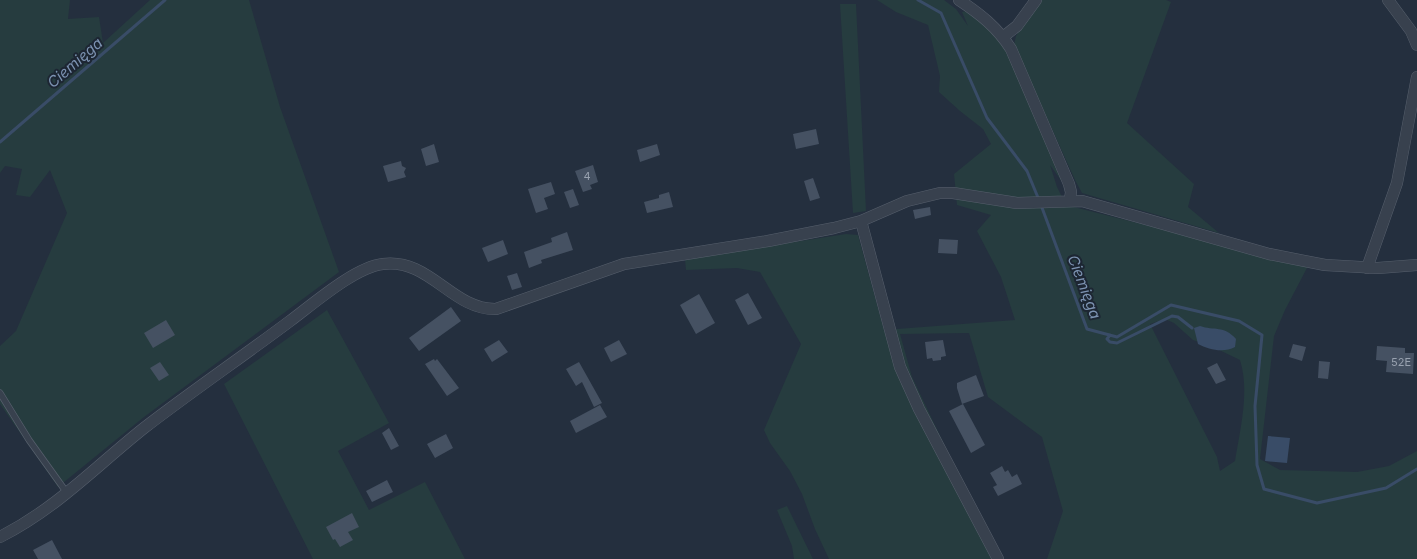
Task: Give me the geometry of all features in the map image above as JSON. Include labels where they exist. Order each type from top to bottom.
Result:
[{"type":"street","points":[[959,0],[988,20],[1003,37],[1017,61],[1069,184],[1070,200]]},
{"type":"street","points":[[1003,37],[1017,26],[1036,0]]},
{"type":"street","points":[[1388,0],[1411,31],[1417,45]]},
{"type":"street","points":[[1366,268],[1396,183],[1417,77]]},
{"type":"street","points":[[0,538],[34,518],[68,493],[168,410],[340,285],[358,273],[374,266],[392,264],[408,266],[430,276],[473,306],[496,309],[624,264],[768,241],[861,221],[907,201],[931,194],[953,193],[1017,203],[1070,200],[1100,206],[1325,266],[1366,268],[1417,265]]},
{"type":"street","points":[[861,221],[900,367],[919,409],[998,559]]},
{"type":"lane","points":[[0,393],[28,440],[68,493]]},
{"type":"green space","points":[[0,0],[70,0],[68,19],[99,17],[103,43],[150,0],[249,0],[280,107],[339,272],[144,417],[58,487],[0,404],[0,346],[16,331],[67,213],[50,170],[30,197],[16,195],[22,169],[5,166],[0,173]]},
{"type":"green space","points":[[877,0],[944,0],[956,9],[968,26],[962,12],[966,11],[991,30],[1003,43],[1066,187],[1050,165],[1057,187],[1066,205],[1308,266],[1274,336],[1260,459],[1280,470],[1357,472],[1389,466],[1417,451],[1417,559],[1047,559],[1063,511],[1042,437],[988,397],[969,333],[900,334],[912,377],[952,461],[994,559],[829,559],[802,494],[764,430],[801,344],[760,272],[737,268],[686,270],[685,259],[846,234],[858,235],[884,330],[1015,320],[1001,277],[977,231],[991,215],[957,205],[954,174],[991,144],[983,129],[939,92],[940,76],[928,25],[896,12]],"holes":[[[1165,319],[1174,323],[1193,340],[1211,346],[1240,360],[1243,372],[1244,398],[1235,461],[1220,471],[1217,457],[1150,324]]]},
{"type":"green space","points":[[1041,0],[1166,0],[1171,2],[1127,123],[1194,184],[1188,207],[1219,233],[1082,193],[1014,45],[1016,36]]},
{"type":"green space","points":[[840,4],[856,4],[866,211],[853,213]]},
{"type":"green space","points":[[327,310],[389,423],[338,451],[369,510],[425,482],[465,559],[313,559],[224,384]]},
{"type":"green space","points":[[787,506],[813,559],[794,559],[792,546],[777,510]]},
{"type":"water","points":[[1200,326],[1223,330],[1232,335],[1236,339],[1235,347],[1226,350],[1216,350],[1198,344],[1194,328]]},
{"type":"water","points":[[1268,436],[1290,438],[1287,463],[1265,461]]},
{"type":"building","points":[[816,129],[819,144],[796,149],[793,134]]},
{"type":"building","points":[[434,144],[439,162],[426,166],[421,149]]},
{"type":"building","points":[[657,144],[660,155],[640,162],[637,150]]},
{"type":"building","points":[[401,161],[402,166],[406,168],[404,172],[406,177],[388,182],[383,166]]},
{"type":"building","points":[[593,165],[598,182],[590,185],[592,189],[583,192],[575,171]]},
{"type":"building","points":[[813,178],[820,198],[810,201],[804,181]]},
{"type":"building","points":[[551,182],[555,194],[544,198],[548,209],[536,213],[528,189]]},
{"type":"building","points":[[573,189],[579,205],[570,208],[564,192]]},
{"type":"building","points":[[669,192],[673,207],[647,213],[644,202],[659,198],[659,195]]},
{"type":"building","points":[[930,207],[931,215],[915,219],[913,210]]},
{"type":"building","points":[[567,232],[573,250],[541,260],[542,263],[529,268],[524,252],[552,242],[551,238]]},
{"type":"building","points":[[939,239],[958,240],[957,254],[938,253]]},
{"type":"building","points":[[503,240],[508,254],[488,262],[482,248]]},
{"type":"building","points":[[517,273],[522,287],[512,290],[507,276]]},
{"type":"building","points":[[748,293],[762,318],[748,325],[735,300]]},
{"type":"building","points":[[699,294],[715,323],[696,334],[680,305]]},
{"type":"building","points":[[451,307],[461,321],[419,351],[409,338]]},
{"type":"building","points":[[166,320],[175,335],[153,348],[144,333]]},
{"type":"building","points":[[499,340],[508,352],[492,362],[484,349]]},
{"type":"building","points":[[619,340],[627,354],[611,362],[604,348]]},
{"type":"building","points":[[943,340],[946,356],[941,357],[941,360],[933,361],[932,358],[927,359],[925,342]]},
{"type":"building","points":[[1293,344],[1306,347],[1302,361],[1289,357]]},
{"type":"building","points":[[1377,346],[1405,348],[1405,353],[1414,353],[1413,374],[1386,372],[1387,361],[1376,360]]},
{"type":"building","points":[[434,359],[435,361],[437,359],[459,388],[447,396],[425,364]]},
{"type":"building","points":[[1319,361],[1330,362],[1328,379],[1318,378]]},
{"type":"building","points":[[160,362],[169,375],[159,381],[150,368]]},
{"type":"building","points":[[579,362],[602,403],[594,407],[582,382],[576,386],[566,369]]},
{"type":"building","points":[[1217,363],[1226,380],[1216,384],[1207,368]]},
{"type":"building","points":[[976,375],[984,396],[962,404],[957,383]]},
{"type":"building","points":[[963,404],[985,445],[971,453],[949,411]]},
{"type":"building","points":[[600,405],[607,417],[576,433],[570,421]]},
{"type":"building","points":[[389,428],[399,446],[391,450],[382,433]]},
{"type":"building","points":[[446,434],[453,448],[435,458],[427,444]]},
{"type":"building","points":[[1002,466],[1005,472],[1008,470],[1012,477],[1017,474],[1022,484],[998,496],[993,487],[997,485],[990,473]]},
{"type":"building","points":[[387,480],[393,492],[372,502],[366,491]]},
{"type":"building","points":[[352,513],[359,527],[348,532],[353,540],[340,547],[335,539],[333,540],[326,527]]},
{"type":"building","points":[[52,540],[62,559],[38,559],[33,550]]},
{"type":"waterway","name":"Ciemięga","points":[[0,142],[165,0]]},
{"type":"waterway","name":"Ciemięga","points":[[918,0],[941,13],[987,118],[1027,171],[1039,200]]},
{"type":"waterway","name":"Ciemięga","points":[[1041,205],[1087,329],[1117,337],[1171,305],[1239,321],[1262,335],[1255,406],[1257,465],[1264,489],[1317,503],[1386,488],[1417,469]]},
{"type":"waterway","points":[[1110,335],[1107,339],[1110,342],[1117,343],[1172,316],[1178,317],[1192,328]]}]
